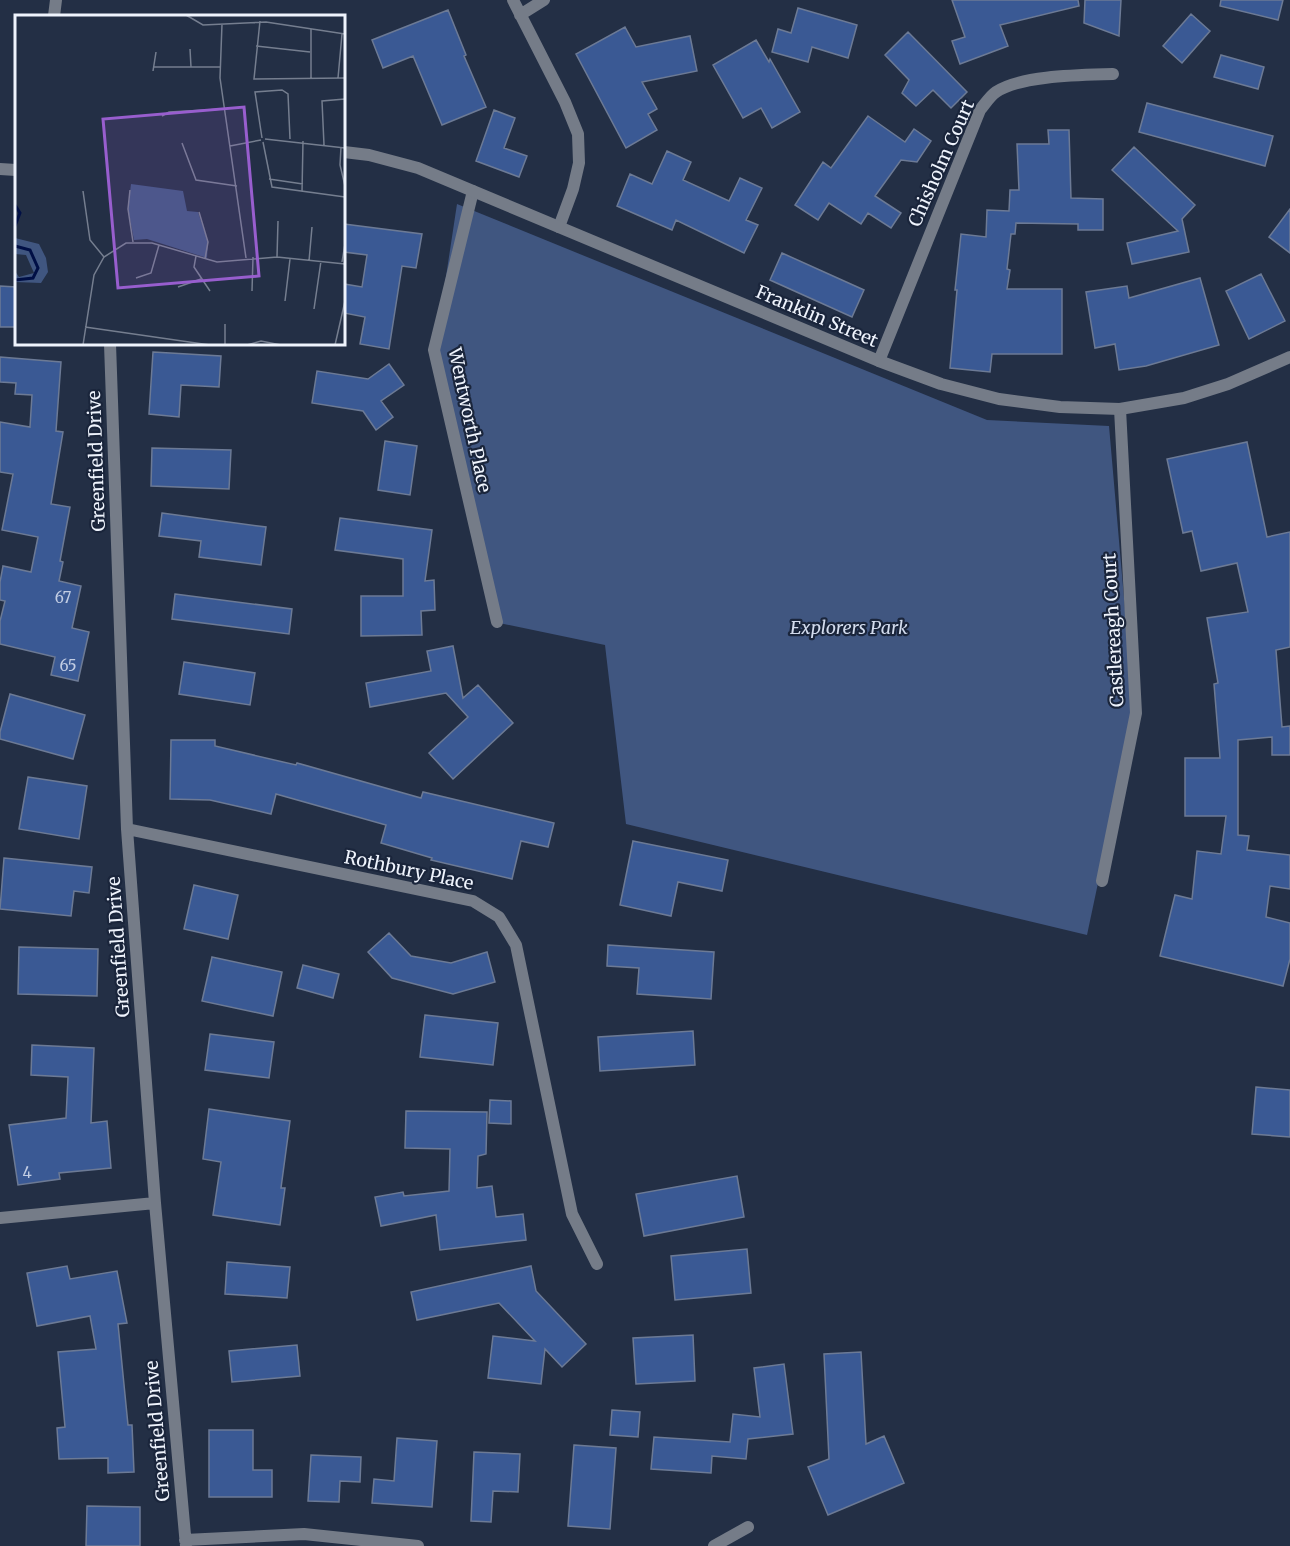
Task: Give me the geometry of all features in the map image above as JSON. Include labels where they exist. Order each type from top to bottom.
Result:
[{"type":"street","points":[[54,15],[56,0]]},
{"type":"street","points":[[513,0],[565,102],[578,134],[579,164],[573,189],[559,227]]},
{"type":"street","points":[[520,15],[544,0]]},
{"type":"street","name":"Chisholm Court","points":[[879,361],[980,110],[995,92],[1019,83],[1068,76],[1113,74]]},
{"type":"street","name":"Franklin Street","points":[[345,152],[369,155],[418,168],[879,361],[942,384],[999,399],[1060,407],[1120,409],[1184,398],[1228,384],[1290,357]]},
{"type":"street","points":[[0,169],[15,170]]},
{"type":"street","name":"Wentworth Place","points":[[473,191],[434,350],[497,622]]},
{"type":"street","name":"Greenfield Drive","points":[[110,345],[127,829],[155,1203],[185,1543]]},
{"type":"street","name":"Castlereagh Court","points":[[1102,881],[1136,713],[1120,409]]},
{"type":"street","name":"Rothbury Place","points":[[127,829],[473,901],[499,917],[516,945],[572,1214],[597,1264]]},
{"type":"street","points":[[0,1218],[155,1203]]},
{"type":"street","points":[[714,1546],[748,1527]]},
{"type":"street","points":[[185,1543],[304,1534],[417,1546]]},
{"type":"green space","name":"Explorers Park","points":[[457,204],[987,420],[1109,426],[1134,713],[1087,935],[626,824],[605,645],[499,623],[435,349]]},
{"type":"building","points":[[952,0],[1078,0],[1079,6],[1000,25],[1008,46],[960,64],[952,41],[965,37]]},
{"type":"building","points":[[1085,0],[1121,0],[1119,36],[1084,23]]},
{"type":"building","points":[[1221,0],[1283,0],[1278,20],[1220,6]]},
{"type":"building","points":[[798,8],[857,25],[848,58],[812,47],[808,62],[772,52],[778,29],[791,33]]},
{"type":"building","points":[[448,10],[466,55],[464,56],[486,107],[442,125],[413,56],[383,68],[372,40]]},
{"type":"building","points":[[1191,14],[1210,31],[1182,63],[1163,46]]},
{"type":"building","points":[[625,27],[636,47],[690,36],[697,71],[642,82],[657,109],[648,114],[657,130],[626,148],[576,54]]},
{"type":"building","points":[[908,32],[967,92],[951,108],[933,90],[916,106],[902,93],[909,80],[885,55]]},
{"type":"building","points":[[756,40],[769,62],[770,59],[800,112],[772,128],[761,108],[743,118],[713,65]]},
{"type":"building","points":[[1221,55],[1264,67],[1258,89],[1214,77]]},
{"type":"building","points":[[1147,103],[1273,136],[1265,166],[1139,132]]},
{"type":"building","points":[[494,110],[515,118],[504,148],[527,156],[519,177],[476,161]]},
{"type":"building","points":[[868,116],[905,142],[914,129],[931,141],[917,162],[901,160],[875,196],[901,213],[891,228],[868,213],[861,224],[829,203],[818,220],[795,205],[823,162],[831,168]]},
{"type":"building","points":[[1048,130],[1069,130],[1071,198],[1103,199],[1103,230],[1078,230],[1078,224],[1016,223],[1015,234],[1011,234],[1007,289],[1062,289],[1062,354],[992,354],[990,372],[950,368],[961,234],[986,237],[987,210],[1009,211],[1010,190],[1019,190],[1017,144],[1049,144]]},
{"type":"building","points":[[1134,147],[1195,205],[1182,219],[1189,252],[1132,264],[1127,243],[1178,231],[1112,170]]},
{"type":"building","points":[[667,151],[691,162],[683,180],[729,201],[740,178],[762,188],[746,220],[758,225],[744,253],[676,220],[672,230],[617,206],[630,174],[652,184]]},
{"type":"building","points":[[1290,209],[1290,253],[1269,237]]},
{"type":"building","points":[[345,224],[422,234],[416,268],[402,266],[389,349],[360,344],[365,317],[345,313],[345,284],[362,287],[367,255],[345,252]]},
{"type":"building","points":[[782,253],[864,290],[852,317],[770,280]]},
{"type":"building","points":[[1261,274],[1285,321],[1249,339],[1226,291]]},
{"type":"building","points":[[1200,278],[1219,345],[1146,366],[1119,370],[1115,344],[1095,348],[1086,292],[1127,286],[1129,298]]},
{"type":"building","points":[[0,286],[15,287],[15,327],[0,327]]},
{"type":"building","points":[[153,352],[221,356],[219,387],[181,385],[179,417],[149,414]]},
{"type":"building","points":[[0,357],[61,362],[56,431],[63,432],[51,504],[70,507],[60,561],[63,562],[59,581],[81,586],[72,628],[89,632],[78,681],[51,675],[55,657],[0,644],[0,621],[5,601],[0,600],[3,566],[31,572],[38,537],[2,530],[13,474],[0,472],[0,422],[30,427],[32,395],[15,394],[16,383],[0,382]]},
{"type":"building","points":[[389,364],[404,385],[381,401],[393,417],[376,430],[363,411],[312,403],[317,371],[368,379]]},
{"type":"building","points":[[385,441],[417,446],[410,495],[378,490]]},
{"type":"building","points":[[1247,442],[1267,537],[1290,532],[1290,647],[1276,650],[1282,727],[1290,726],[1290,755],[1272,755],[1272,737],[1238,740],[1238,835],[1249,836],[1247,850],[1290,855],[1290,889],[1270,886],[1266,917],[1290,923],[1290,959],[1283,986],[1160,956],[1175,895],[1192,899],[1197,851],[1221,854],[1226,816],[1185,816],[1185,758],[1220,758],[1214,684],[1218,683],[1207,618],[1248,612],[1237,563],[1201,571],[1192,531],[1183,533],[1167,459]]},
{"type":"building","points":[[152,448],[231,450],[229,489],[151,486]]},
{"type":"building","points":[[162,513],[266,527],[261,565],[199,557],[201,541],[159,536]]},
{"type":"building","points":[[340,518],[432,530],[425,581],[434,580],[435,610],[421,611],[422,635],[361,636],[361,596],[403,596],[403,559],[335,550]]},
{"type":"building","points":[[175,594],[292,609],[289,634],[172,619]]},
{"type":"building","points":[[453,646],[463,698],[478,685],[513,723],[453,779],[429,753],[468,717],[446,693],[370,707],[366,683],[431,671],[427,651]]},
{"type":"building","points":[[184,662],[255,673],[250,705],[179,694]]},
{"type":"building","points":[[10,694],[85,715],[73,759],[0,739]]},
{"type":"building","points":[[171,740],[215,740],[215,746],[296,765],[297,763],[421,798],[423,792],[554,823],[548,847],[521,841],[512,879],[431,860],[432,858],[381,843],[386,825],[276,794],[271,814],[210,800],[170,799]]},
{"type":"building","points":[[28,777],[87,786],[79,839],[19,829]]},
{"type":"building","points":[[633,841],[728,860],[722,891],[678,882],[671,916],[620,905]]},
{"type":"building","points":[[4,858],[92,867],[89,893],[74,891],[71,916],[0,909]]},
{"type":"building","points":[[194,885],[238,895],[228,939],[184,929]]},
{"type":"building","points":[[389,933],[411,956],[451,963],[487,952],[495,982],[453,994],[392,978],[368,952]]},
{"type":"building","points":[[608,945],[714,952],[711,999],[637,994],[639,968],[607,966]]},
{"type":"building","points":[[19,947],[98,949],[97,996],[18,994]]},
{"type":"building","points":[[212,957],[282,972],[273,1016],[202,1001]]},
{"type":"building","points":[[303,965],[339,974],[333,998],[297,988]]},
{"type":"building","points":[[425,1015],[498,1023],[493,1065],[420,1057]]},
{"type":"building","points":[[693,1031],[695,1065],[600,1071],[598,1037]]},
{"type":"building","points":[[210,1034],[274,1042],[269,1078],[205,1070]]},
{"type":"building","points":[[32,1045],[94,1048],[91,1123],[107,1121],[111,1168],[59,1173],[60,1179],[18,1185],[9,1125],[66,1118],[68,1077],[31,1075]]},
{"type":"building","points":[[1256,1087],[1290,1090],[1290,1137],[1252,1134]]},
{"type":"building","points":[[490,1100],[511,1101],[511,1124],[489,1123]]},
{"type":"building","points":[[209,1109],[290,1121],[281,1188],[285,1188],[280,1225],[213,1215],[221,1162],[203,1159]]},
{"type":"building","points":[[406,1111],[487,1112],[486,1154],[478,1156],[477,1188],[492,1186],[496,1217],[523,1214],[526,1240],[440,1250],[436,1215],[381,1226],[375,1197],[403,1192],[404,1196],[449,1191],[450,1149],[405,1148]]},
{"type":"building","points":[[737,1176],[744,1217],[644,1236],[636,1194]]},
{"type":"building","points":[[747,1249],[751,1293],[675,1300],[671,1256]]},
{"type":"building","points":[[227,1262],[290,1267],[287,1298],[225,1294]]},
{"type":"building","points":[[67,1266],[70,1279],[117,1271],[127,1323],[118,1324],[128,1425],[132,1425],[134,1472],[108,1473],[108,1458],[59,1459],[57,1428],[65,1427],[58,1352],[96,1349],[90,1316],[37,1326],[27,1273]]},
{"type":"building","points":[[531,1266],[536,1291],[586,1344],[562,1367],[545,1349],[541,1384],[488,1378],[493,1336],[535,1341],[499,1303],[417,1320],[411,1292]]},
{"type":"building","points":[[693,1335],[695,1381],[636,1384],[633,1338]]},
{"type":"building","points":[[297,1345],[300,1376],[232,1382],[229,1351]]},
{"type":"building","points":[[861,1352],[866,1444],[884,1436],[904,1483],[828,1515],[808,1467],[829,1459],[824,1354]]},
{"type":"building","points":[[784,1364],[793,1434],[748,1439],[746,1459],[712,1456],[711,1473],[651,1469],[654,1437],[730,1442],[733,1414],[760,1417],[754,1368]]},
{"type":"building","points":[[612,1410],[640,1412],[638,1437],[610,1435]]},
{"type":"building","points":[[209,1430],[253,1430],[253,1470],[272,1470],[272,1497],[209,1497]]},
{"type":"building","points":[[397,1438],[437,1441],[432,1507],[372,1503],[374,1479],[394,1481]]},
{"type":"building","points":[[574,1445],[616,1448],[610,1529],[568,1526]]},
{"type":"building","points":[[474,1452],[520,1454],[518,1492],[493,1491],[491,1522],[471,1521]]},
{"type":"building","points":[[311,1455],[361,1457],[360,1482],[340,1481],[339,1502],[308,1501]]},
{"type":"building","points":[[87,1506],[140,1507],[140,1546],[86,1546]]}]
